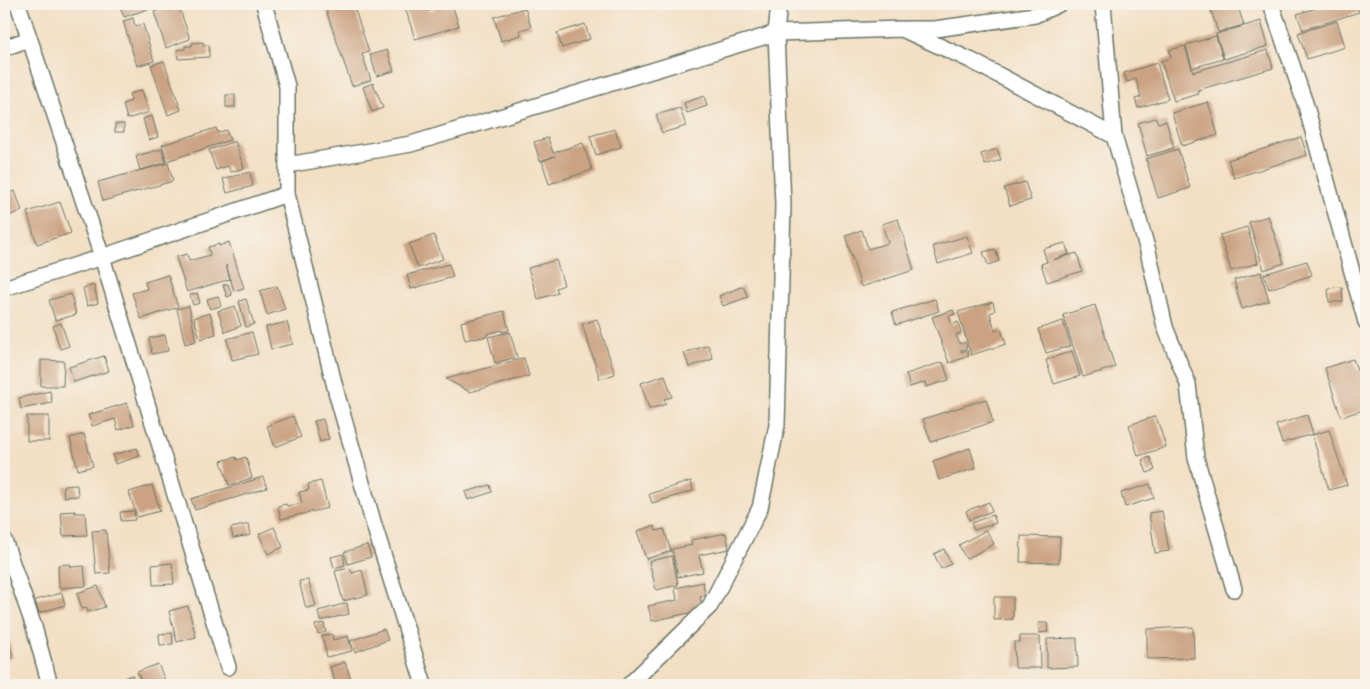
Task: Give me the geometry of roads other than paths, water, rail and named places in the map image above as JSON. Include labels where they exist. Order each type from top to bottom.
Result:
[{"type":"street","points":[[18,4],[102,257],[228,667]]},
{"type":"street","points":[[264,4],[287,86],[286,194],[337,395],[374,525],[424,685]]},
{"type":"street","points":[[629,685],[710,606],[760,508],[777,425],[782,205],[776,33],[779,4]]},
{"type":"street","points":[[287,165],[412,144],[776,33],[935,29],[1034,15],[1059,4]]},
{"type":"street","points":[[1103,4],[1114,136],[1148,251],[1165,327],[1188,384],[1196,458],[1234,589]]},
{"type":"street","points":[[1271,4],[1306,106],[1366,322]]},
{"type":"street","points":[[902,29],[970,60],[1114,136]]},
{"type":"street","points":[[4,48],[29,39]]},
{"type":"street","points":[[4,288],[102,257],[286,194]]},
{"type":"street","points":[[4,540],[34,627],[50,685]]}]
